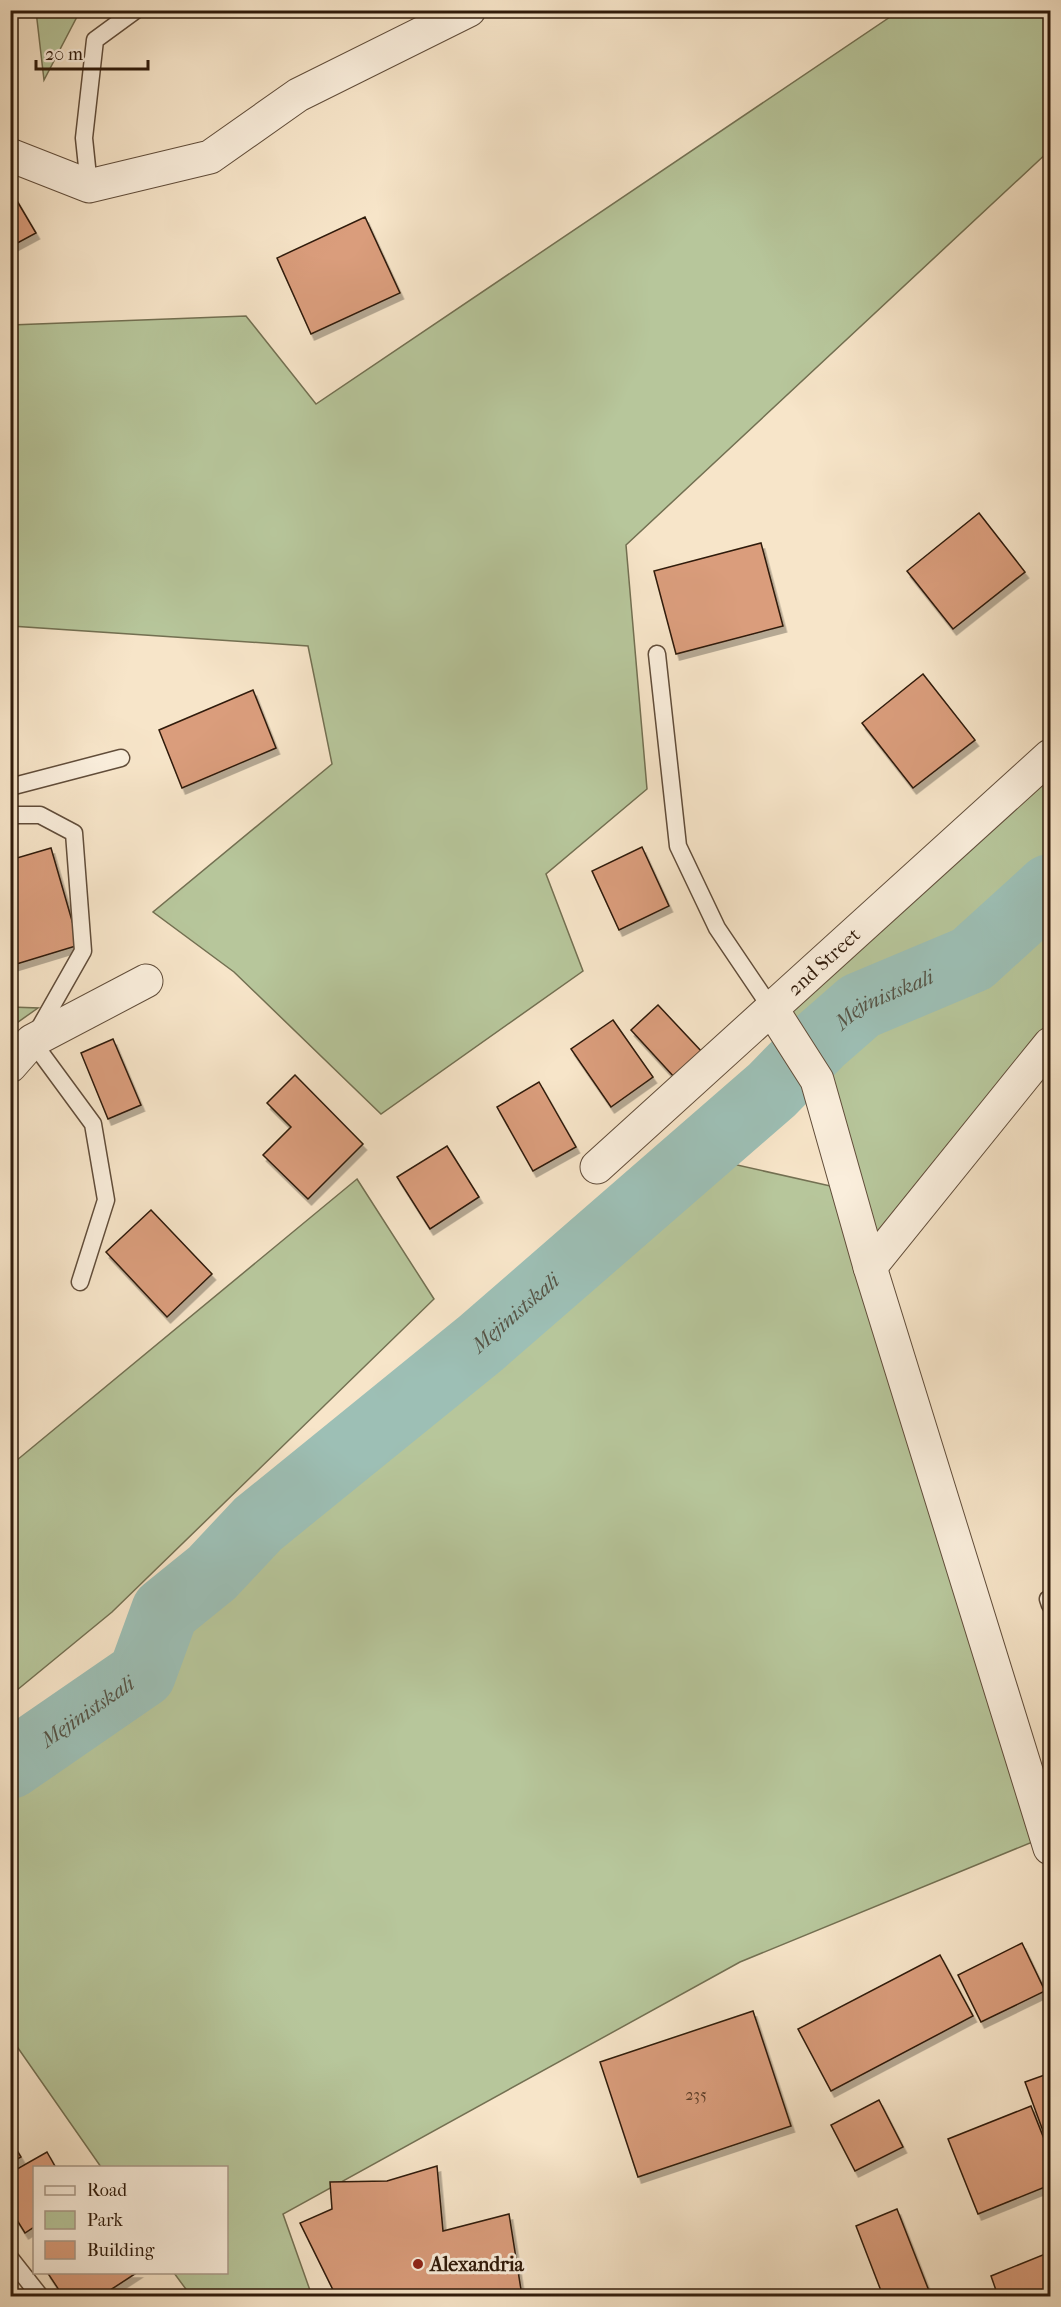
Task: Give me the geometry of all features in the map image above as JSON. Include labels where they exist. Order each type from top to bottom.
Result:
[{"type":"street","points":[[10,155],[89,186],[210,157],[298,95],[423,23],[469,10]]},
{"type":"street","name":"2nd Street","points":[[597,1167],[776,1016],[1050,756]]},
{"type":"street","points":[[10,1066],[32,1041],[146,981]]},
{"type":"street","points":[[776,1016],[817,1080],[870,1268],[1050,1848]]},
{"type":"street","points":[[870,1268],[1050,1044]]},
{"type":"lane","points":[[89,186],[84,138],[95,40],[136,10]]},
{"type":"lane","points":[[657,654],[678,846],[717,928],[776,1016]]},
{"type":"lane","points":[[10,787],[121,758]]},
{"type":"lane","points":[[10,815],[40,815],[74,833],[83,951],[32,1041],[93,1124],[106,1200],[80,1282]]},
{"type":"lane","points":[[1050,1598],[1048,1599],[1050,1605]]},
{"type":"lane","points":[[10,2258],[40,2296]]},
{"type":"green space","points":[[36,11],[80,11],[44,80]]},
{"type":"green space","points":[[899,11],[1050,11],[1050,150],[626,545],[647,789],[546,874],[583,971],[381,1114],[234,972],[153,912],[332,764],[308,646],[11,626],[11,325],[246,316],[316,404]]},
{"type":"green space","points":[[1050,756],[1050,1044],[870,1268],[1047,1836],[740,1962],[283,2214],[312,2296],[191,2296],[175,2274],[228,2274],[228,2166],[100,2166],[11,2038],[10,1765],[142,1674],[165,1611],[212,1573],[258,1524],[481,1343],[697,1156],[848,1190],[780,1024]]},
{"type":"green space","points":[[11,1007],[38,1008],[11,1027]]},
{"type":"green space","points":[[357,1179],[434,1299],[112,1612],[11,1695],[11,1465]]},
{"type":"building","points":[[10,189],[36,233],[10,247]]},
{"type":"building","points":[[365,217],[400,293],[311,334],[277,258]]},
{"type":"building","points":[[979,513],[1025,572],[953,629],[907,571]]},
{"type":"building","points":[[761,543],[783,626],[676,654],[654,571]]},
{"type":"building","points":[[923,674],[975,740],[913,788],[862,723]]},
{"type":"building","points":[[253,690],[276,748],[182,788],[159,730]]},
{"type":"building","points":[[642,847],[669,906],[619,930],[592,871]]},
{"type":"building","points":[[51,848],[79,945],[10,966],[10,860]]},
{"type":"building","points":[[658,1005],[703,1053],[675,1078],[631,1030]]},
{"type":"building","points":[[613,1020],[653,1077],[611,1107],[571,1049]]},
{"type":"building","points":[[113,1039],[141,1105],[108,1119],[81,1053]]},
{"type":"building","points":[[295,1075],[363,1144],[308,1199],[263,1155],[291,1127],[267,1103]]},
{"type":"building","points":[[539,1082],[576,1147],[533,1171],[497,1107]]},
{"type":"building","points":[[447,1146],[479,1197],[430,1229],[397,1177]]},
{"type":"building","points":[[151,1210],[212,1274],[167,1317],[106,1252]]},
{"type":"building","points":[[1022,1943],[1045,1991],[981,2022],[958,1975]]},
{"type":"building","points":[[940,1955],[973,2016],[831,2091],[798,2029]]},
{"type":"building","points":[[753,2011],[791,2126],[638,2177],[600,2062]]},
{"type":"building","points":[[1050,2073],[1050,2150],[1025,2082]]},
{"type":"building","points":[[879,2100],[903,2147],[855,2171],[831,2125]]},
{"type":"building","points":[[1031,2106],[1050,2154],[1050,2185],[978,2214],[948,2139]]},
{"type":"building","points":[[10,2139],[21,2157],[10,2163]]},
{"type":"building","points":[[47,2152],[55,2166],[33,2166],[33,2228],[25,2233],[10,2209],[10,2173]]},
{"type":"building","name":"Alexandria","points":[[437,2166],[443,2231],[509,2214],[522,2296],[336,2296],[300,2223],[332,2209],[330,2182],[387,2181]]},
{"type":"building","points":[[897,2209],[931,2296],[883,2296],[856,2226]]},
{"type":"building","points":[[1050,2252],[1050,2296],[998,2296],[991,2276]]},
{"type":"building","points":[[48,2274],[135,2274],[101,2296],[63,2296]]},
{"type":"waterway","name":"Mejinistskali","points":[[10,1765],[142,1674],[165,1611],[212,1573],[258,1524],[481,1343],[772,1090],[820,1041],[860,1006],[972,959],[1050,888]]},
{"type":"place","name":"Alexandria","points":[[418,2264]]}]
